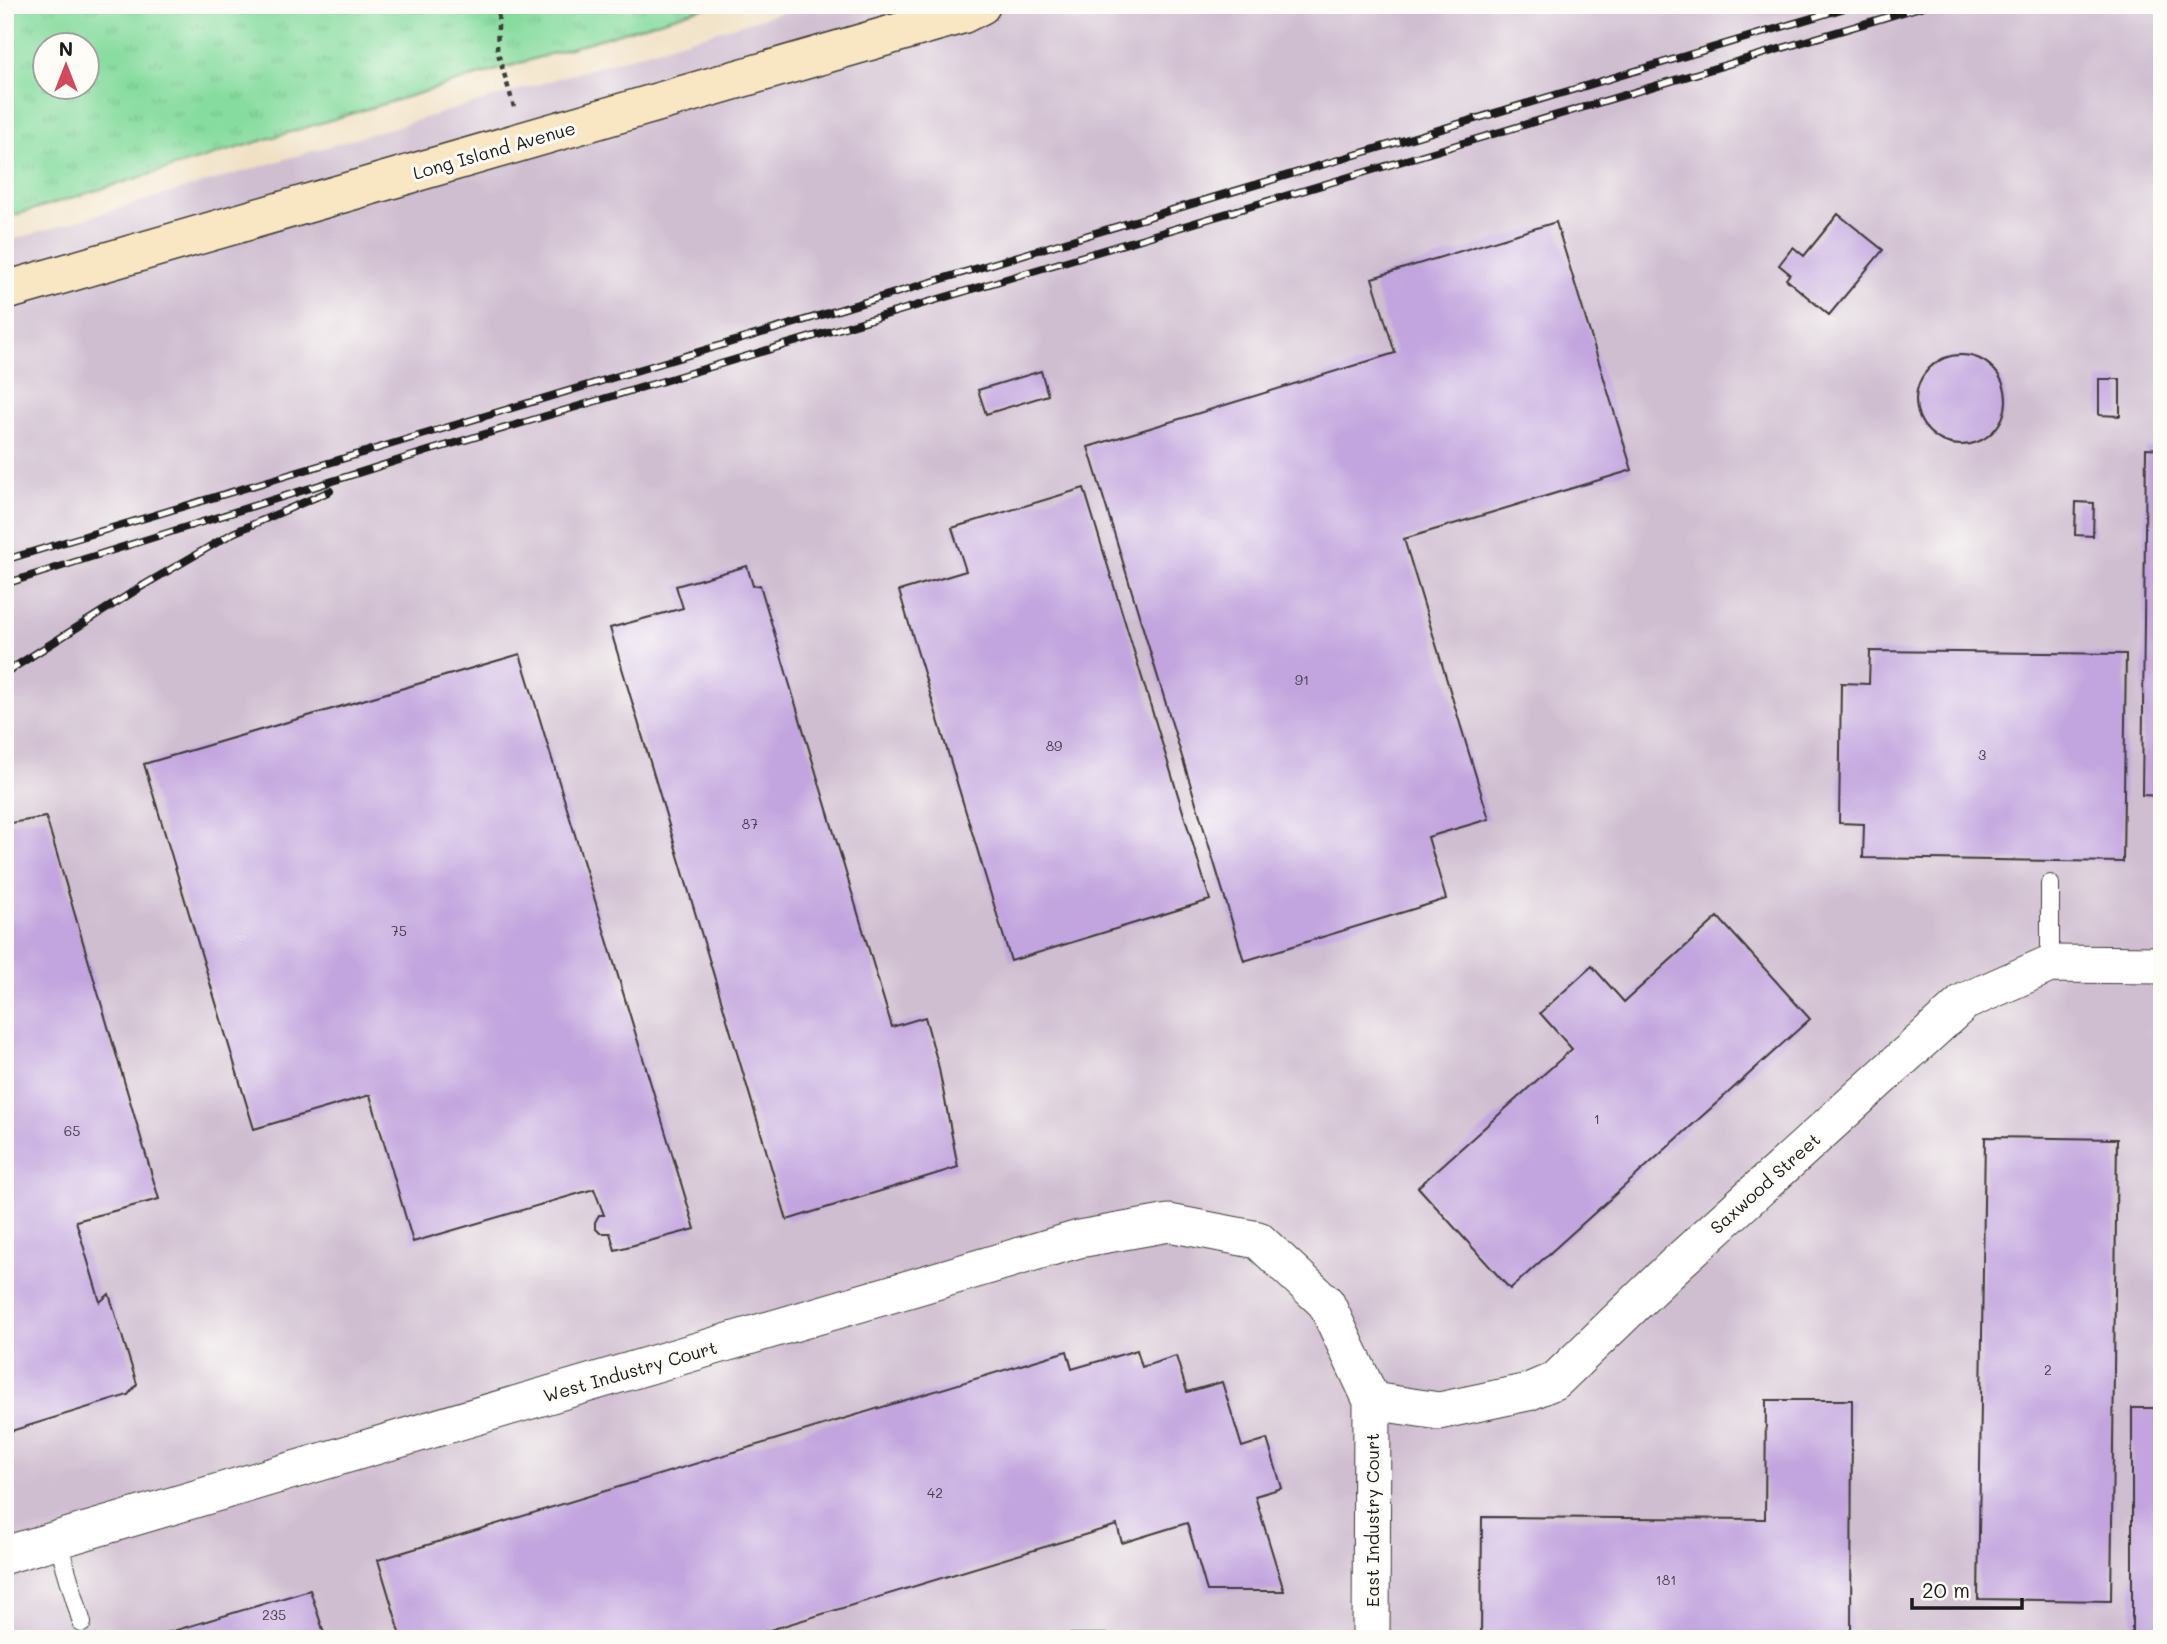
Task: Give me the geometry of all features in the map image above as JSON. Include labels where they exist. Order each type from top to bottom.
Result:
[{"type":"street","name":"Long Island Avenue","points":[[5,291],[963,14],[981,5]]},
{"type":"street","name":"Saxwood Street","points":[[1372,1401],[1438,1411],[1528,1392],[1556,1380],[1675,1265],[1964,1002],[2050,964],[2162,965]]},
{"type":"street","name":"West Industry Court","points":[[5,1555],[1079,1239],[1168,1223],[1258,1240],[1326,1303],[1372,1401]]},
{"type":"street","name":"East Industry Court","points":[[1371,1639],[1372,1401]]},
{"type":"lane","points":[[2050,884],[2050,964]]},
{"type":"lane","points":[[57,1539],[82,1623]]},
{"type":"path","points":[[499,5],[497,50],[524,141]]},
{"type":"shaded area","points":[[806,5],[2162,5],[2162,1639],[5,1639],[5,242]]},
{"type":"green space","points":[[5,5],[713,5],[5,218]]},
{"type":"building","points":[[1838,214],[1883,250],[1829,315],[1786,279],[1790,274],[1779,265],[1793,247],[1804,256]]},
{"type":"building","points":[[1556,222],[1632,470],[1404,539],[1489,819],[1428,837],[1446,899],[1244,961],[1088,447],[1395,353],[1372,278]]},
{"type":"building","points":[[1961,355],[1978,358],[1993,368],[2003,383],[2006,400],[2003,417],[1993,432],[1978,442],[1961,445],[1944,442],[1929,432],[1919,417],[1916,400],[1919,383],[1929,368],[1944,358]]},
{"type":"building","points":[[1041,371],[1048,395],[986,414],[978,390]]},
{"type":"building","points":[[2099,379],[2120,379],[2120,416],[2099,415]]},
{"type":"building","points":[[2146,448],[2162,449],[2162,796],[2142,795]]},
{"type":"building","points":[[1084,488],[1210,900],[1011,961],[899,591],[966,571],[952,528]]},
{"type":"building","points":[[2076,502],[2094,503],[2093,536],[2075,535]]},
{"type":"building","points":[[747,566],[753,586],[760,585],[892,1027],[925,1017],[938,1064],[958,1167],[787,1220],[610,628],[683,608],[676,586]]},
{"type":"building","points":[[1870,651],[2126,654],[2123,862],[1863,858],[1864,824],[1839,823],[1841,683],[1869,684]]},
{"type":"building","points":[[520,654],[695,1229],[615,1250],[610,1233],[600,1233],[595,1228],[599,1215],[604,1215],[594,1189],[413,1242],[370,1095],[254,1129],[144,764]]},
{"type":"building","points":[[46,817],[159,1199],[76,1221],[100,1302],[109,1294],[137,1384],[128,1395],[5,1433],[5,824]]},
{"type":"building","points":[[1718,917],[1810,1019],[1510,1289],[1418,1187],[1572,1049],[1540,1013],[1592,966],[1624,1002]]},
{"type":"building","points":[[1985,1137],[2117,1139],[2111,1601],[1978,1599]]},
{"type":"building","points":[[1137,1350],[1142,1367],[1176,1356],[1187,1392],[1222,1382],[1242,1447],[1267,1439],[1282,1488],[1255,1496],[1284,1591],[1207,1591],[1187,1523],[1122,1543],[1117,1525],[740,1639],[402,1639],[378,1560],[1067,1351],[1072,1369]]},
{"type":"building","points":[[1766,1400],[1852,1400],[1851,1639],[1481,1639],[1482,1517],[1765,1519]]},
{"type":"building","points":[[2132,1408],[2162,1408],[2162,1639],[2132,1639]]},
{"type":"building","points":[[310,1590],[326,1639],[150,1639],[150,1638]]},
{"type":"building","points":[[1067,1634],[1278,1634],[1278,1639],[1067,1639]]},
{"type":"railway","points":[[5,560],[1855,5]]},
{"type":"railway","points":[[5,584],[428,451],[1927,5]]},
{"type":"railway","points":[[5,673],[144,585],[233,533],[330,491]]}]
